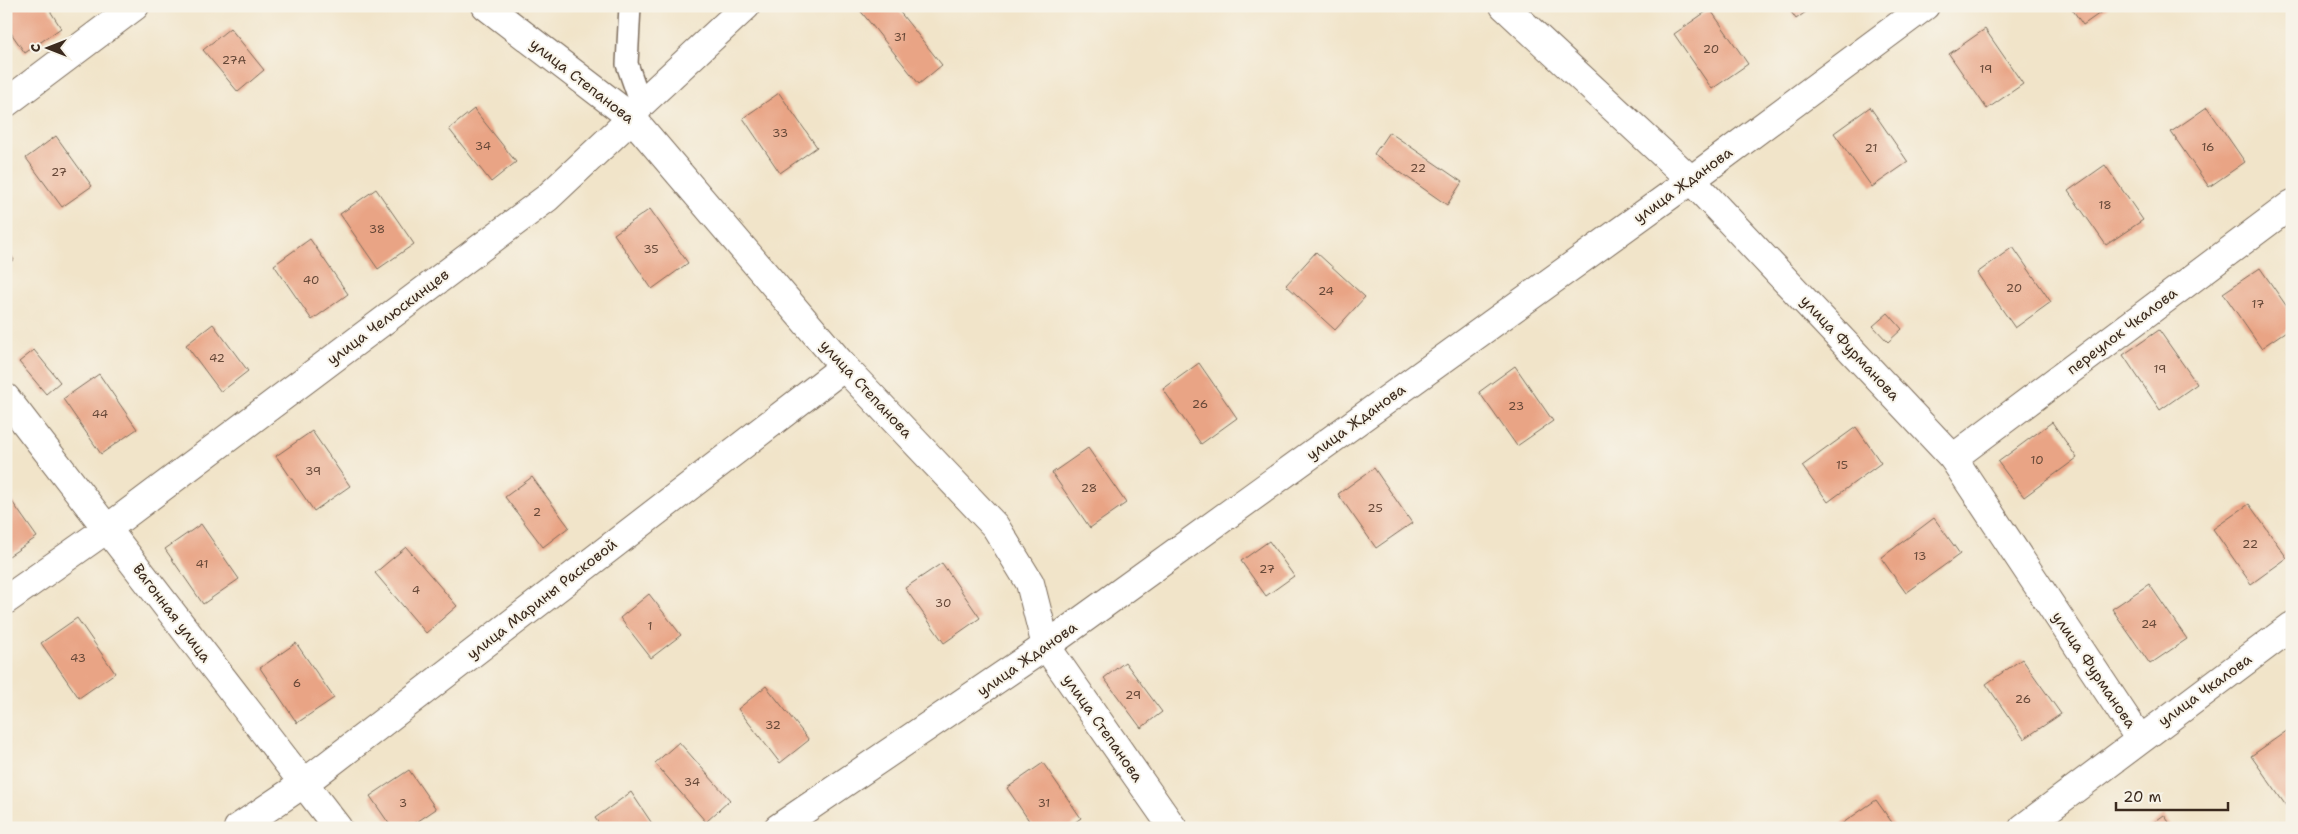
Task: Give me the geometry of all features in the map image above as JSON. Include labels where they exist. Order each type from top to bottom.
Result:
[{"type":"street","points":[[6,104],[135,6]]},
{"type":"street","name":"улица Степанова","points":[[486,6],[636,111],[844,367],[995,526],[1030,582],[1046,646],[1173,828]]},
{"type":"street","name":"улица Челюскинцев","points":[[6,600],[108,528],[547,198],[746,6]]},
{"type":"street","name":"улица Фурманова","points":[[1504,6],[1690,180],[1953,458],[2139,738]]},
{"type":"street","name":"улица Жданова","points":[[778,828],[1046,646],[1690,180],[1925,6]]},
{"type":"street","name":"переулок Чкалова","points":[[1953,458],[2292,204]]},
{"type":"street","name":"улица Марины Расковой","points":[[238,828],[303,784],[844,367]]},
{"type":"street","name":"Вагонная улица","points":[[6,398],[338,828]]},
{"type":"street","name":"улица Чкалова","points":[[2038,824],[2139,738],[2292,626]]},
{"type":"lane","points":[[630,6],[626,64],[636,111]]},
{"type":"building","points":[[6,6],[47,6],[61,28],[25,53],[6,26]]},
{"type":"building","points":[[862,6],[895,6],[942,65],[919,84],[859,9]]},
{"type":"building","points":[[1787,6],[1814,6],[1796,19]]},
{"type":"building","points":[[2070,6],[2110,6],[2083,25]]},
{"type":"building","points":[[1710,9],[1748,64],[1712,89],[1674,34]]},
{"type":"building","points":[[230,28],[264,70],[238,92],[203,50]]},
{"type":"building","points":[[1985,29],[2023,84],[1987,109],[1949,54]]},
{"type":"building","points":[[779,93],[817,147],[780,173],[743,118]]},
{"type":"building","points":[[1870,107],[1908,162],[1872,187],[1834,133]]},
{"type":"building","points":[[2207,107],[2245,162],[2209,187],[2171,132]]},
{"type":"building","points":[[474,109],[516,162],[491,182],[449,129]]},
{"type":"building","points":[[1389,132],[1462,182],[1447,205],[1374,154]]},
{"type":"building","points":[[56,136],[92,186],[62,207],[26,158]]},
{"type":"building","points":[[2105,165],[2143,220],[2106,245],[2068,191]]},
{"type":"building","points":[[376,189],[414,244],[378,269],[340,214]]},
{"type":"building","points":[[650,209],[688,263],[652,289],[614,234]]},
{"type":"building","points":[[310,239],[348,294],[312,320],[274,265]]},
{"type":"building","points":[[2013,247],[2051,302],[2015,328],[1977,273]]},
{"type":"building","points":[[6,248],[14,260],[6,265]]},
{"type":"building","points":[[1316,252],[1365,297],[1335,330],[1286,285]]},
{"type":"building","points":[[2260,268],[2292,314],[2292,327],[2261,348],[2223,293]]},
{"type":"building","points":[[1888,313],[1902,329],[1888,342],[1873,326]]},
{"type":"building","points":[[213,324],[248,371],[221,392],[186,345]]},
{"type":"building","points":[[2159,330],[2197,384],[2160,410],[2123,355]]},
{"type":"building","points":[[34,350],[60,382],[46,394],[19,362]]},
{"type":"building","points":[[1199,363],[1237,418],[1201,444],[1163,389]]},
{"type":"building","points":[[1515,366],[1553,421],[1517,446],[1479,392]]},
{"type":"building","points":[[99,374],[137,429],[101,454],[63,399]]},
{"type":"building","points":[[2052,422],[2077,458],[2024,497],[1998,462]]},
{"type":"building","points":[[1856,427],[1881,463],[1828,502],[1802,466]]},
{"type":"building","points":[[312,431],[350,486],[314,511],[276,456]]},
{"type":"building","points":[[1088,448],[1126,503],[1090,528],[1052,473]]},
{"type":"building","points":[[1374,468],[1412,523],[1376,548],[1338,494]]},
{"type":"building","points":[[532,477],[569,527],[543,547],[505,497]]},
{"type":"building","points":[[6,493],[37,537],[6,558]]},
{"type":"building","points":[[2249,504],[2287,558],[2251,584],[2213,529]]},
{"type":"building","points":[[1934,518],[1960,554],[1906,593],[1881,558]]},
{"type":"building","points":[[201,524],[239,579],[203,604],[165,549]]},
{"type":"building","points":[[1269,541],[1294,576],[1266,596],[1241,561]]},
{"type":"building","points":[[406,547],[457,606],[426,633],[375,573]]},
{"type":"building","points":[[942,563],[980,618],[944,643],[905,588]]},
{"type":"building","points":[[2149,584],[2187,639],[2150,664],[2112,609]]},
{"type":"building","points":[[649,594],[681,635],[651,658],[620,618]]},
{"type":"building","points":[[77,618],[115,673],[79,698],[41,643]]},
{"type":"building","points":[[296,643],[334,698],[297,723],[260,668]]},
{"type":"building","points":[[2022,659],[2061,714],[2024,739],[1986,684]]},
{"type":"building","points":[[1125,662],[1162,712],[1141,728],[1104,678]]},
{"type":"building","points":[[766,686],[809,740],[780,763],[738,709]]},
{"type":"building","points":[[2288,730],[2292,736],[2292,808],[2289,810],[2251,756]]},
{"type":"building","points":[[679,742],[730,800],[706,822],[655,763]]},
{"type":"building","points":[[1043,763],[1081,818],[1067,828],[1034,828],[1007,788]]},
{"type":"building","points":[[409,770],[436,809],[408,828],[392,828],[370,796]]},
{"type":"building","points":[[631,792],[655,828],[602,828],[595,818]]},
{"type":"building","points":[[1876,800],[1896,828],[1842,828],[1840,825]]},
{"type":"building","points":[[2164,815],[2173,828],[2146,828]]}]
